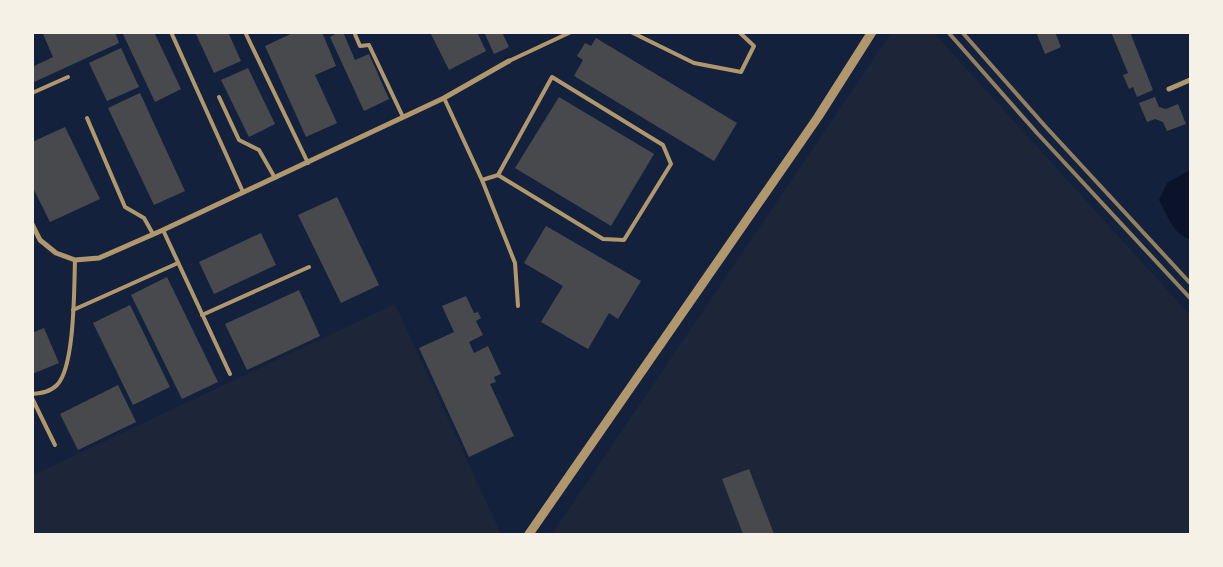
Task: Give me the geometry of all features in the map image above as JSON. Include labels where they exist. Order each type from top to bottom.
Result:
[{"type":"street","points":[[529,534],[818,117],[872,32]]},
{"type":"street","points":[[32,224],[40,240],[56,253],[75,260],[99,258],[308,163],[444,98],[509,62]]},
{"type":"street","points":[[1169,89],[1190,80]]},
{"type":"lane","points":[[171,32],[243,192]]},
{"type":"lane","points":[[246,32],[308,163]]},
{"type":"lane","points":[[354,32],[360,46],[368,45],[403,117]]},
{"type":"lane","points":[[509,62],[571,32]]},
{"type":"lane","points":[[631,32],[694,63],[740,72],[754,46],[739,32]]},
{"type":"lane","points":[[32,93],[68,77]]},
{"type":"lane","points":[[482,180],[498,174],[552,77],[663,145],[672,164],[624,240],[603,239],[498,174]]},
{"type":"lane","points":[[219,97],[239,140],[259,150],[275,178]]},
{"type":"lane","points":[[444,98],[482,180],[516,264],[518,306]]},
{"type":"lane","points":[[86,118],[125,207],[144,218],[153,234]]},
{"type":"lane","points":[[163,230],[230,374]]},
{"type":"lane","points":[[32,394],[45,393],[56,387],[61,380],[71,341],[75,260]]},
{"type":"lane","points":[[73,310],[178,263]]},
{"type":"lane","points":[[202,315],[309,267]]},
{"type":"lane","points":[[32,398],[55,445]]},
{"type":"shaded area","points":[[891,33],[934,33],[1190,315],[1190,534],[552,534]]},
{"type":"shaded area","points":[[1190,170],[1190,239],[1184,237],[1175,229],[1159,200],[1167,183]]},
{"type":"shaded area","points":[[395,304],[501,534],[33,534],[33,475]]},
{"type":"building","points":[[47,32],[115,32],[119,43],[32,83],[32,67],[53,57],[43,34]]},
{"type":"building","points":[[122,32],[154,32],[181,89],[155,102]]},
{"type":"building","points":[[195,32],[228,32],[241,61],[214,73]]},
{"type":"building","points":[[295,32],[322,32],[336,66],[315,75],[337,123],[306,137],[265,46]]},
{"type":"building","points":[[343,32],[355,60],[369,54],[389,99],[364,111],[330,37]]},
{"type":"building","points":[[430,32],[477,32],[486,51],[449,70]]},
{"type":"building","points":[[484,32],[502,32],[509,47],[494,54]]},
{"type":"building","points":[[1036,32],[1055,32],[1061,47],[1045,54]]},
{"type":"building","points":[[1111,32],[1130,32],[1153,90],[1137,97],[1133,87],[1129,89],[1123,75],[1128,73]]},
{"type":"building","points":[[596,38],[737,123],[714,161],[574,76],[583,60],[577,56],[585,43],[591,46]]},
{"type":"building","points":[[121,48],[139,87],[107,101],[89,63]]},
{"type":"building","points":[[248,68],[275,124],[249,137],[221,80]]},
{"type":"building","points":[[140,93],[185,191],[154,205],[108,108]]},
{"type":"building","points":[[559,97],[654,154],[611,226],[515,168]]},
{"type":"building","points":[[1155,97],[1159,107],[1166,109],[1178,104],[1186,124],[1167,131],[1163,122],[1155,119],[1147,122],[1139,103]]},
{"type":"building","points":[[65,127],[100,199],[50,222],[32,186],[32,142]]},
{"type":"building","points":[[337,197],[379,285],[341,303],[298,215]]},
{"type":"building","points":[[546,226],[641,281],[618,319],[609,313],[588,349],[541,322],[563,286],[524,263]]},
{"type":"building","points":[[261,233],[276,265],[214,294],[199,262]]},
{"type":"building","points":[[167,277],[218,382],[182,399],[131,295]]},
{"type":"building","points":[[299,290],[320,336],[247,370],[225,324]]},
{"type":"building","points":[[466,296],[474,313],[478,312],[481,318],[476,321],[483,335],[469,342],[474,353],[488,346],[501,374],[494,377],[496,382],[490,384],[514,436],[469,457],[419,348],[454,332],[442,306]]},
{"type":"building","points":[[130,305],[170,387],[133,405],[93,323]]},
{"type":"building","points":[[44,328],[59,363],[32,374],[32,333]]},
{"type":"building","points":[[118,385],[136,422],[78,450],[60,414]]},
{"type":"building","points":[[749,469],[774,534],[743,534],[722,479]]},
{"type":"railway","points":[[948,32],[1037,133],[1190,298]]},
{"type":"railway","points":[[962,32],[1045,126],[1190,283]]}]
